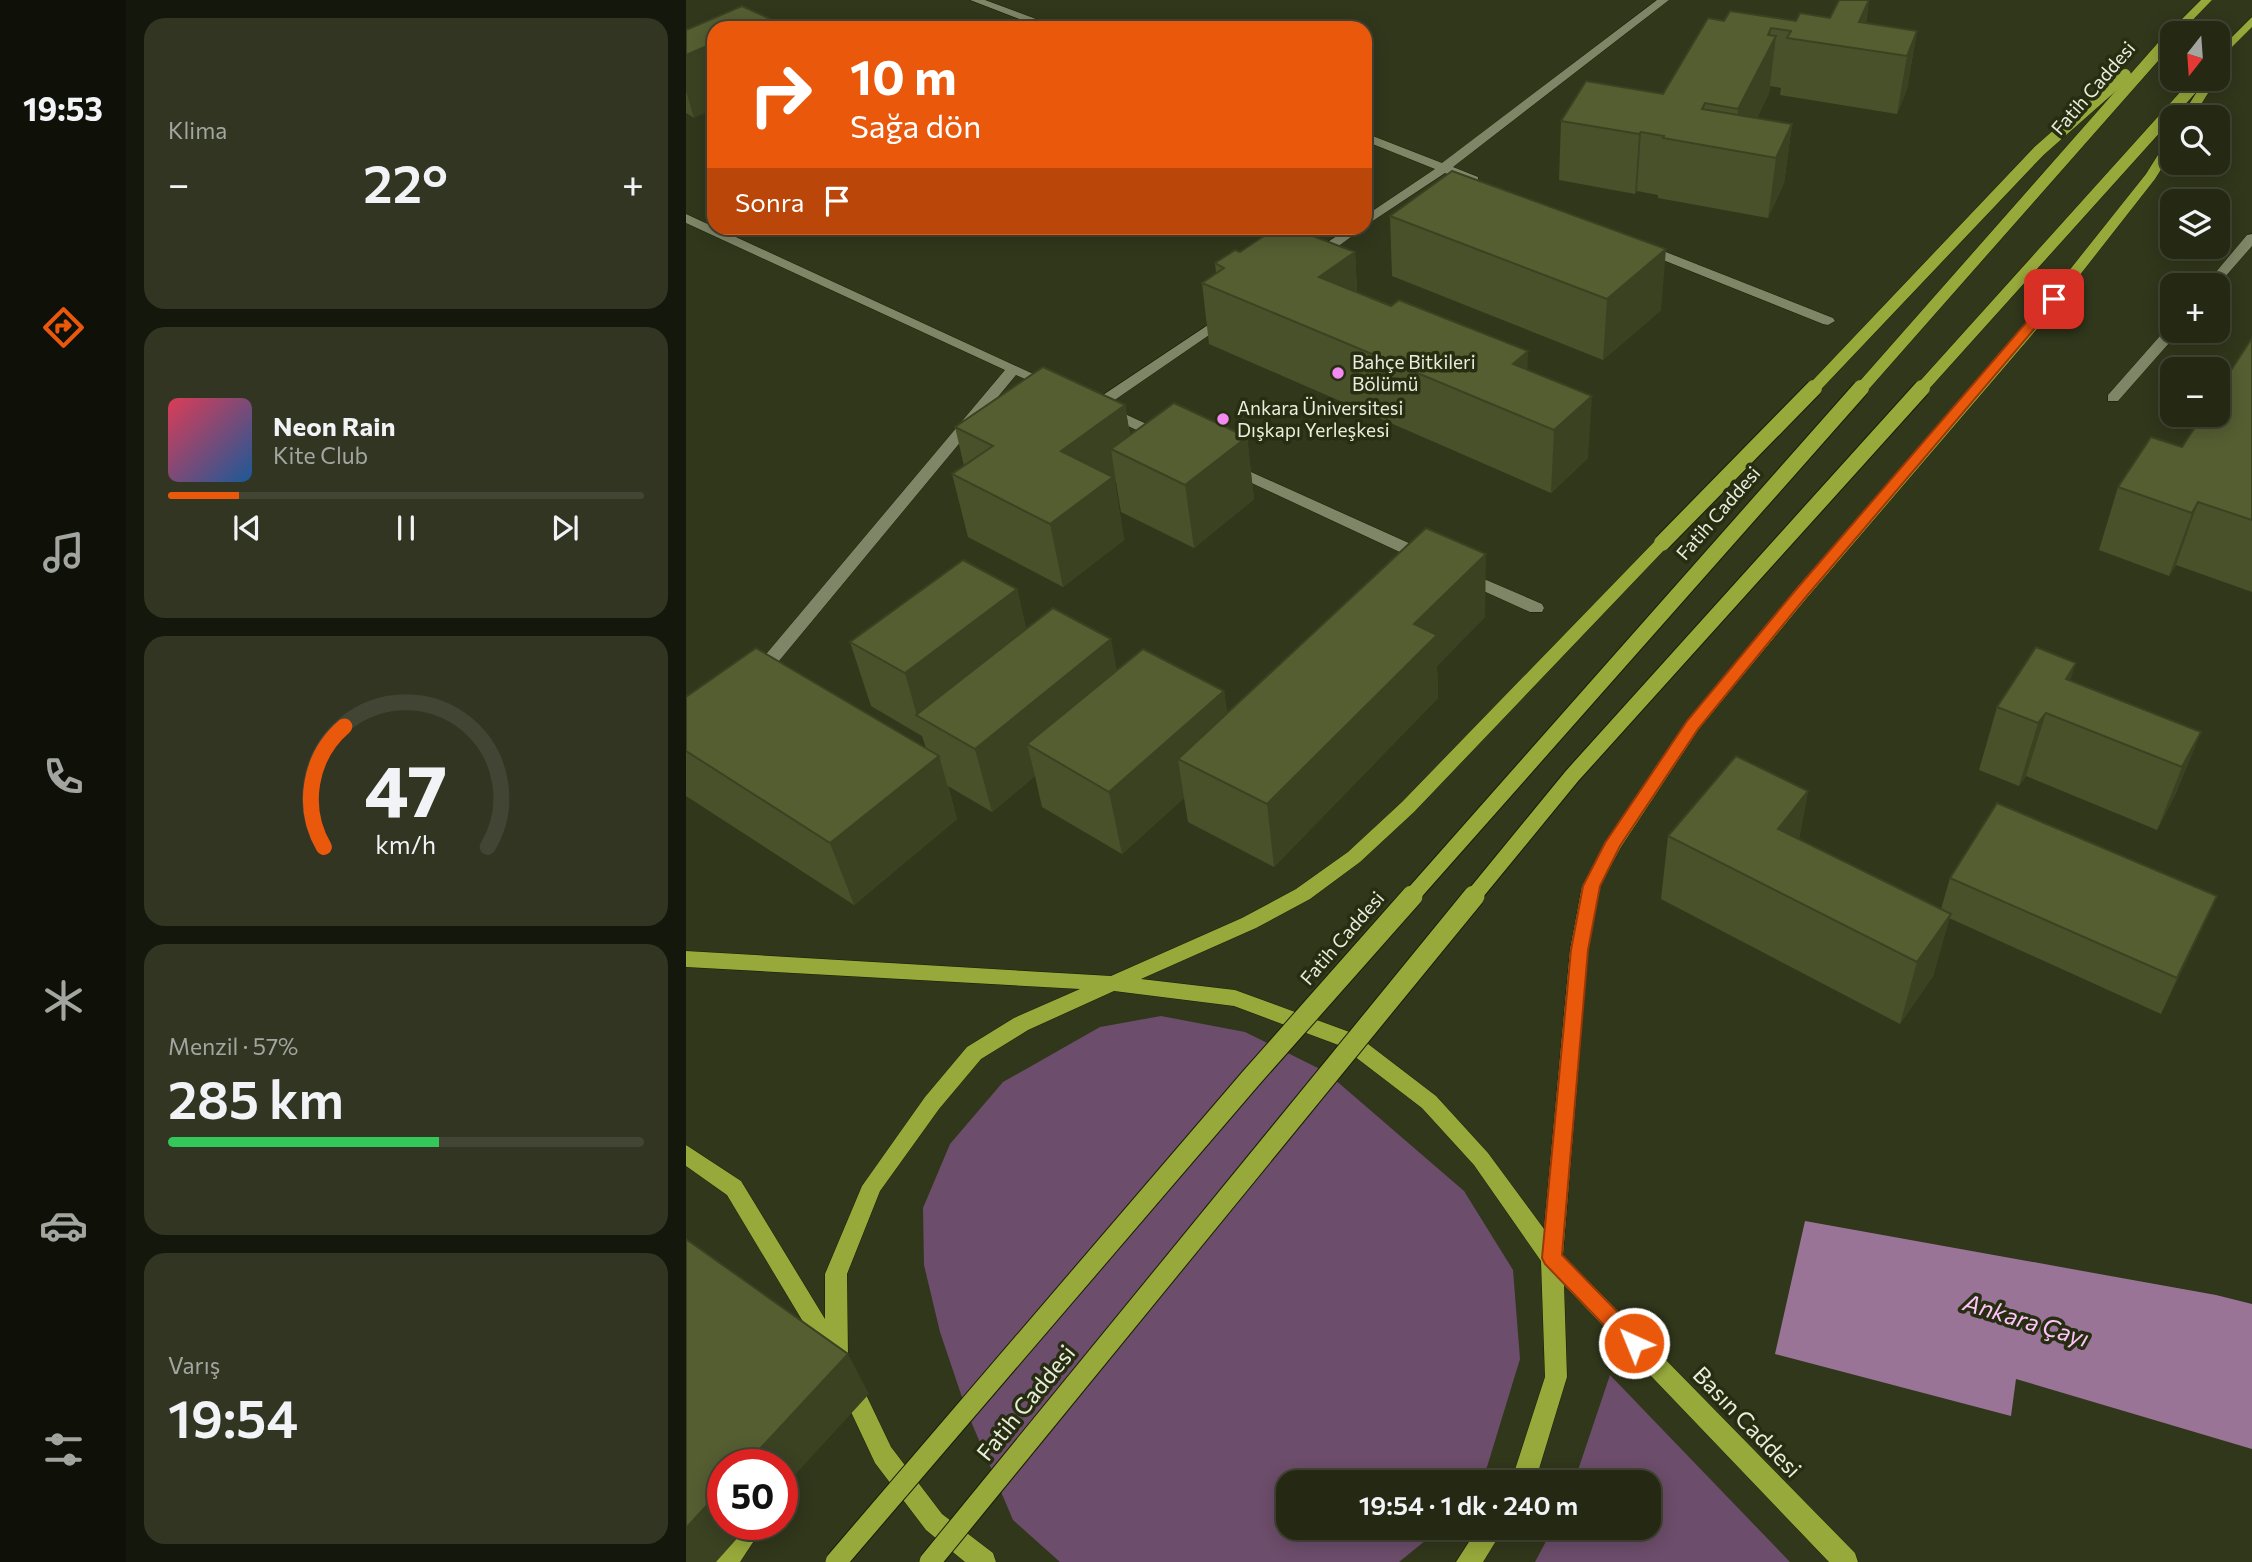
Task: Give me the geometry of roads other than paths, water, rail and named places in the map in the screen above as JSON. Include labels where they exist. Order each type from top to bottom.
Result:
[{"type":"main road","name":"Fatih Caddesi","points":[[2185,21],[2207,0]]},
{"type":"main road","points":[[2230,45],[2252,20]]},
{"type":"main road","points":[[2230,48],[2235,40]]},
{"type":"main road","points":[[825,1382],[837,1358],[836,1274],[872,1186],[924,1113],[974,1053],[1021,1024],[1108,983],[1250,923],[1303,894],[1354,857],[1445,770],[1913,286],[2039,151],[2160,44]]},
{"type":"main road","name":"Fatih Caddesi","points":[[836,1562],[1261,1068],[2160,48]]},
{"type":"main road","name":"Fatih Caddesi","points":[[930,1562],[1572,776],[2189,91]]},
{"type":"main road","points":[[1527,1470],[1556,1377],[1552,1258],[1579,950],[1591,886],[1614,843],[1693,725],[1800,595],[2038,319],[2160,161]]},
{"type":"main road","points":[[686,959],[1108,983],[1235,998],[1348,1040],[1429,1102],[1481,1159],[1552,1258]]},
{"type":"main road","points":[[686,1154],[734,1188],[837,1358],[883,1455],[934,1522],[984,1562]]},
{"type":"main road","name":"Basın Caddesi","points":[[1552,1258],[1846,1562]]},
{"type":"main road","points":[[725,1562],[741,1540]]},
{"type":"main road","points":[[1468,1562],[1484,1540]]},
{"type":"street","points":[[975,0],[1034,21]]},
{"type":"street","points":[[1372,217],[1444,168],[1664,0]]},
{"type":"street","points":[[1372,140],[1482,183]]},
{"type":"street","points":[[686,218],[707,228]]},
{"type":"street","points":[[723,235],[1061,390]]},
{"type":"street","points":[[1300,266],[1346,235]]},
{"type":"street","points":[[2221,273],[2252,238]]},
{"type":"street","points":[[1636,245],[1828,321]]},
{"type":"street","points":[[1172,441],[1090,404],[1244,305]]},
{"type":"street","points":[[2113,398],[2161,343]]},
{"type":"street","points":[[748,687],[1013,369]]},
{"type":"street","points":[[1222,464],[1536,608]]},
{"type":"water","name":"Ankara Çayı","points":[[1805,1221],[2216,1295],[2252,1304],[2252,1449],[2016,1379],[2011,1416],[1775,1354]]},
{"type":"place","name":"Bahçe Bitkileri Bölümü","points":[[1338,373]]},
{"type":"place","name":"Ankara Üniversitesi Dışkapı Yerleşkesi","points":[[1223,419]]}]
